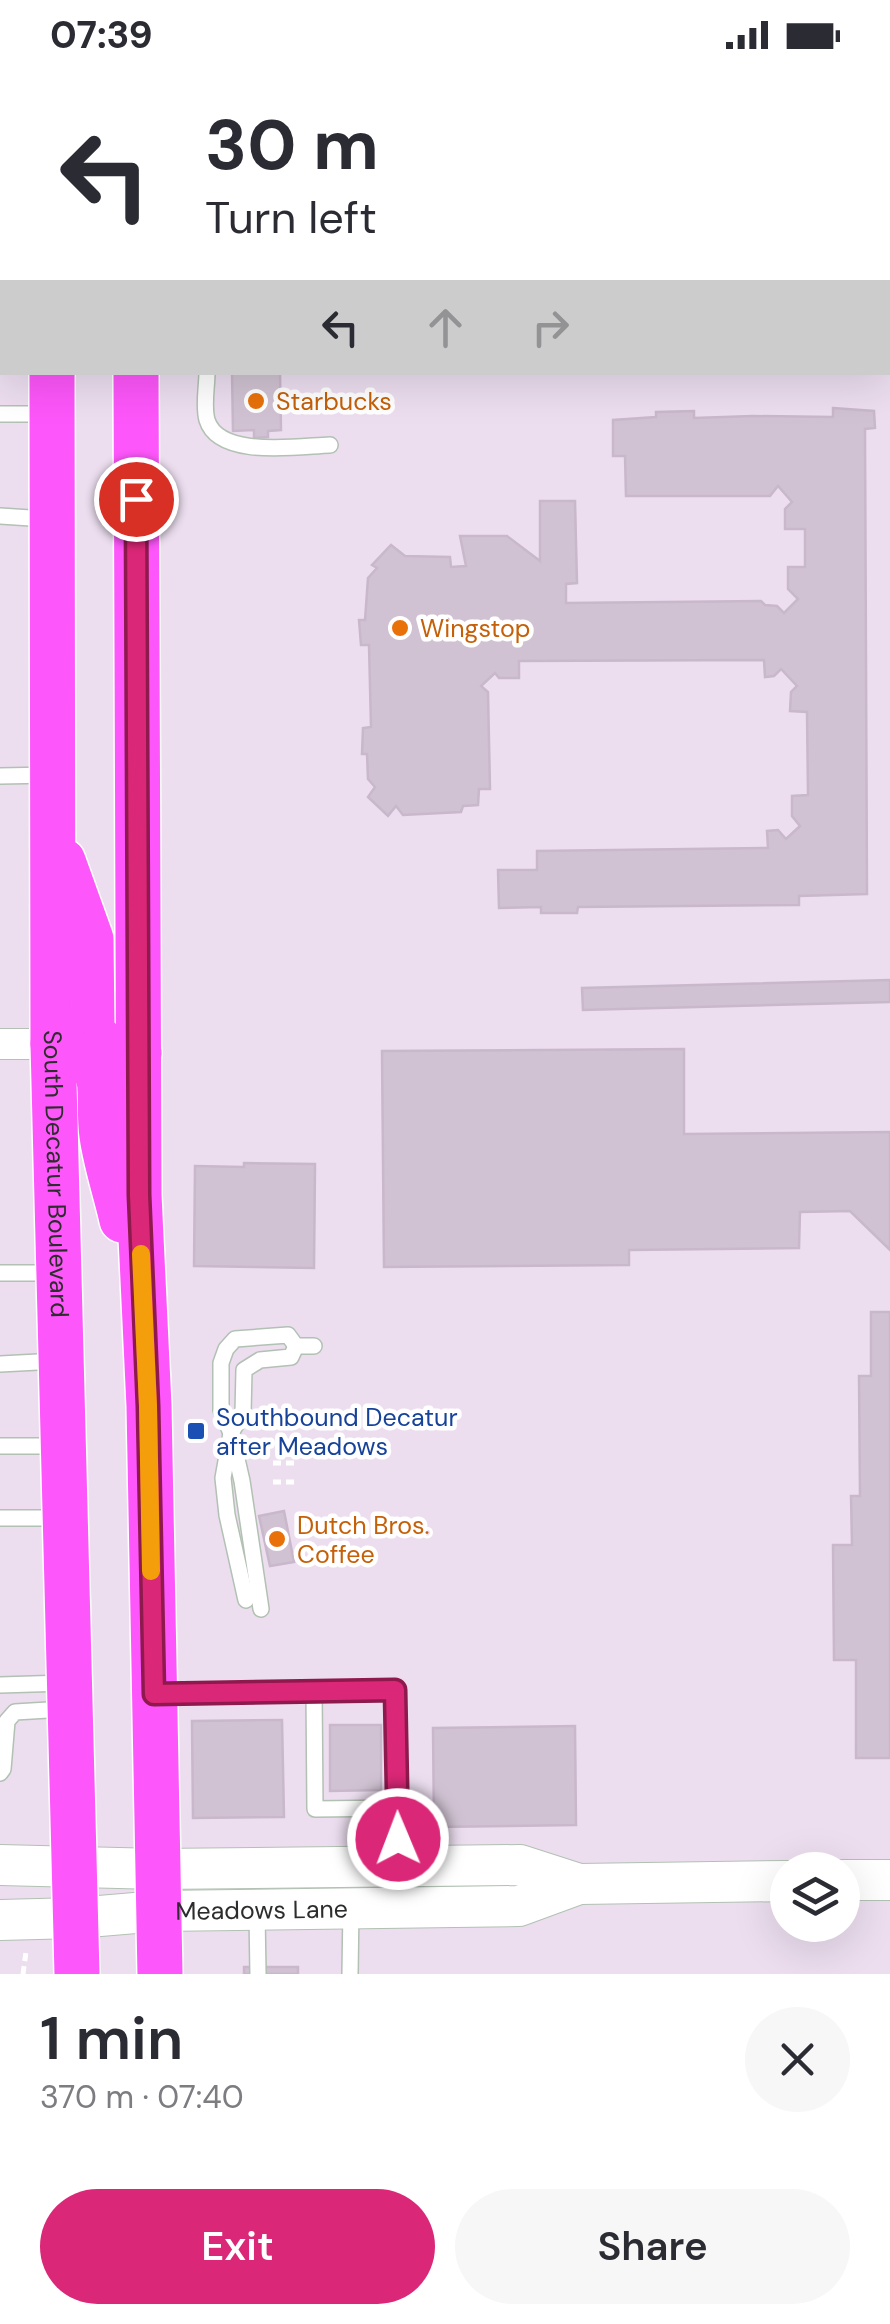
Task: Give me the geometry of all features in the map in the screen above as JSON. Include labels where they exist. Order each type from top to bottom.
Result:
[{"type":"main road","points":[[136,375],[138,1053],[160,1974]]},
{"type":"main road","name":"South Decatur Boulevard","points":[[52,393],[53,1044],[77,1974]]},
{"type":"main road","points":[[52,831],[91,939],[92,1029],[98,1040],[113,1051],[138,1053]]},
{"type":"main road","points":[[53,1044],[84,1056],[101,1086],[102,1136],[143,1304]]},
{"type":"street","points":[[0,1044],[53,1044]]},
{"type":"street","name":"Meadows Lane","points":[[0,1865],[74,1865],[158,1890],[257,1910],[519,1906],[579,1884]]},
{"type":"street","name":"Meadows Lane","points":[[13,1934],[158,1890],[398,1867],[520,1865],[579,1884],[770,1881]]},
{"type":"street","points":[[860,1880],[890,1880]]},
{"type":"lane","points":[[206,375],[207,420],[224,440],[248,447],[330,445]]},
{"type":"lane","points":[[0,414],[52,393]]},
{"type":"lane","points":[[0,516],[52,519]]},
{"type":"lane","points":[[0,776],[53,775]]},
{"type":"lane","points":[[0,1273],[59,1272]]},
{"type":"lane","points":[[260,1609],[242,1481],[231,1433],[221,1410],[221,1362],[235,1339],[246,1336],[288,1335],[296,1346]]},
{"type":"lane","points":[[296,1346],[314,1346]]},
{"type":"lane","points":[[246,1600],[223,1478],[231,1433],[243,1413],[244,1370],[260,1360],[291,1357],[296,1346]]},
{"type":"lane","points":[[0,1364],[61,1361]]},
{"type":"lane","points":[[0,1446],[63,1446]]},
{"type":"lane","points":[[0,1518],[65,1518]]},
{"type":"lane","points":[[0,1685],[70,1696]]},
{"type":"lane","points":[[154,1694],[395,1690],[398,1867]]},
{"type":"lane","points":[[314,1691],[316,1809],[397,1808]]},
{"type":"lane","points":[[0,1774],[8,1722],[14,1712],[70,1696]]},
{"type":"lane","points":[[350,1974],[351,1908]]},
{"type":"lane","points":[[257,1910],[258,1974]]},
{"type":"path","points":[[273,1462],[296,1463]]},
{"type":"path","points":[[274,1482],[297,1482]]},
{"type":"path","points":[[13,1934],[23,1974]]},
{"type":"building","name":"Starbucks","points":[[232,375],[280,375],[281,430],[268,431],[268,437],[254,438],[254,430],[233,431]]},
{"type":"building","points":[[833,408],[874,411],[875,428],[865,429],[867,894],[799,896],[799,905],[578,907],[577,913],[541,913],[541,907],[499,908],[498,870],[537,870],[537,851],[768,848],[767,831],[778,830],[786,839],[800,826],[792,816],[792,796],[808,795],[807,712],[790,711],[791,692],[797,686],[781,669],[774,676],[765,677],[764,660],[519,661],[519,678],[499,678],[495,673],[481,686],[488,692],[490,789],[479,789],[478,805],[463,806],[461,812],[403,815],[396,806],[388,816],[368,797],[375,787],[368,779],[367,754],[362,754],[363,728],[371,727],[369,645],[361,645],[359,620],[365,620],[368,578],[377,568],[372,565],[391,545],[405,556],[450,557],[451,567],[466,566],[460,536],[507,536],[540,561],[540,501],[575,501],[577,583],[566,584],[566,603],[761,601],[784,613],[798,599],[788,589],[788,567],[805,567],[805,529],[785,529],[785,509],[792,502],[778,486],[770,496],[626,496],[625,456],[613,456],[613,420],[656,417],[656,412],[694,411],[694,418],[833,417]]},
{"type":"building","points":[[890,980],[890,1002],[583,1010],[582,988]]},
{"type":"building","points":[[684,1049],[684,1134],[890,1132],[890,1250],[850,1211],[800,1212],[799,1248],[629,1250],[629,1265],[384,1267],[382,1051]]},
{"type":"building","points":[[244,1163],[315,1164],[314,1268],[194,1266],[195,1166],[244,1167]]},
{"type":"building","points":[[871,1312],[890,1312],[890,1758],[856,1758],[856,1660],[834,1660],[833,1545],[852,1545],[851,1496],[860,1496],[859,1376],[871,1376]]},
{"type":"building","name":"Dutch Bros. Coffee","points":[[284,1511],[294,1562],[270,1566],[259,1516]]},
{"type":"building","points":[[282,1720],[284,1817],[193,1818],[192,1721]]},
{"type":"building","points":[[330,1725],[381,1725],[381,1790],[330,1791]]},
{"type":"building","points":[[575,1726],[576,1825],[434,1827],[433,1728]]},
{"type":"building","points":[[244,1967],[298,1967],[298,1974],[244,1974]]},
{"type":"slow traffic","points":[[141,1254],[151,1571]]},
{"type":"place","name":"Starbucks","points":[[256,401]]},
{"type":"place","name":"Wingstop","points":[[400,628]]},
{"type":"place","name":"Southbound Decatur after Meadows","points":[[196,1431]]},
{"type":"place","name":"Dutch Bros. Coffee","points":[[277,1539]]},
{"type":"route","points":[[136,499],[139,1195],[154,1694],[395,1690],[398,1839]]}]
